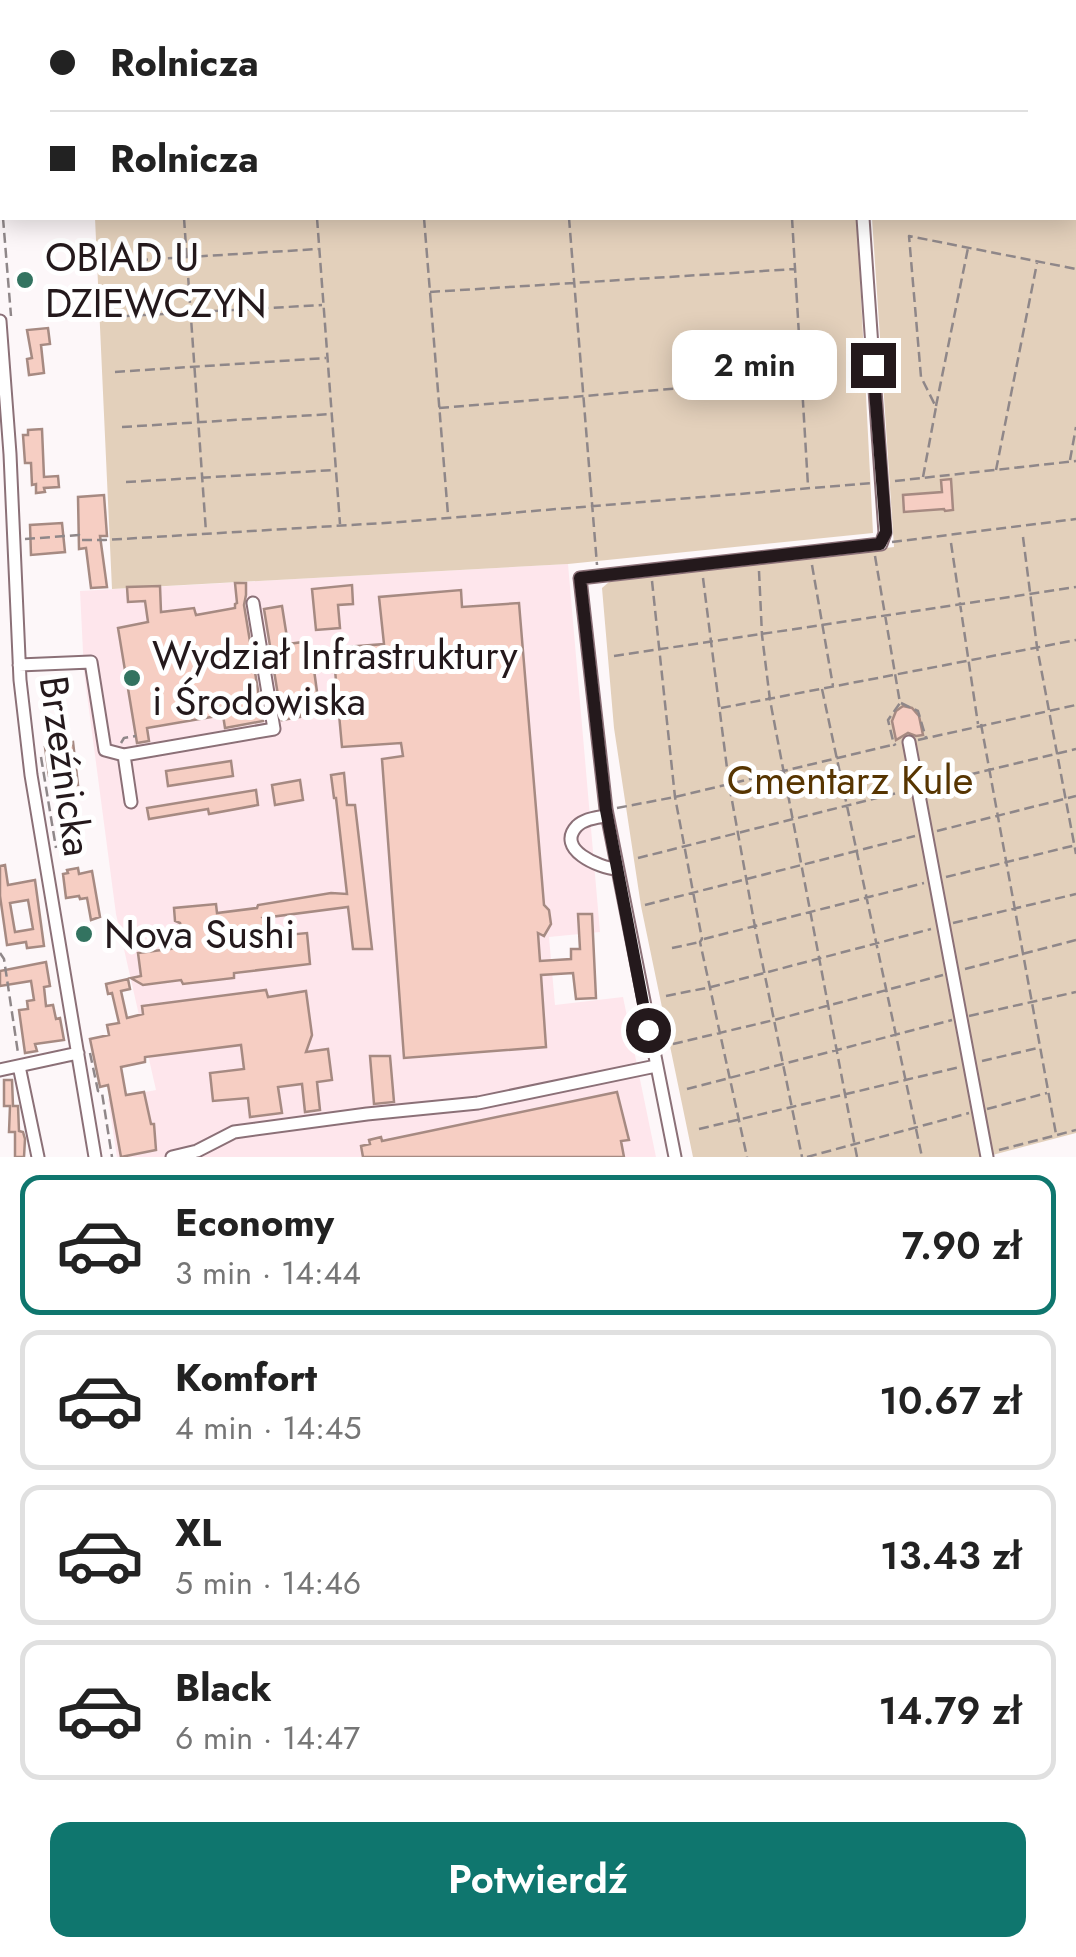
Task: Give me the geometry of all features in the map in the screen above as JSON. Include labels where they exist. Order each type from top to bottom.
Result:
[{"type":"street","points":[[674,1157],[607,812],[580,578],[877,544],[886,532],[863,220]]},
{"type":"street","name":"Brzeźnicka","points":[[5,317],[6,492],[13,540],[19,665],[31,776],[84,1051],[95,1157]]},
{"type":"street","points":[[19,665],[91,662],[105,750],[119,754],[274,728],[253,603]]},
{"type":"street","points":[[909,742],[986,1156]]},
{"type":"street","points":[[119,754],[131,802]]},
{"type":"street","points":[[607,812],[578,825],[572,835],[579,855],[617,869]]},
{"type":"street","points":[[0,1070],[84,1051]]},
{"type":"street","points":[[19,1066],[38,1157]]},
{"type":"street","points":[[172,1157],[197,1151],[234,1132],[478,1103],[656,1066]]},
{"type":"path","points":[[3,220],[5,317]]},
{"type":"path","points":[[184,220],[206,534]]},
{"type":"path","points":[[317,220],[340,526]]},
{"type":"path","points":[[424,220],[448,518]]},
{"type":"path","points":[[569,220],[598,576]]},
{"type":"path","points":[[792,220],[808,487]]},
{"type":"path","points":[[936,407],[921,377],[909,236],[1076,269]]},
{"type":"path","points":[[923,478],[968,248]]},
{"type":"path","points":[[108,262],[320,249]]},
{"type":"path","points":[[996,470],[1037,261]]},
{"type":"path","points":[[430,292],[795,269]]},
{"type":"path","points":[[109,317],[324,305]]},
{"type":"path","points":[[115,372],[328,358]]},
{"type":"path","points":[[439,408],[802,378]]},
{"type":"path","points":[[122,427],[332,414]]},
{"type":"path","points":[[1069,462],[1076,427]]},
{"type":"path","points":[[13,540],[79,536],[82,540],[105,540],[448,518],[882,482],[1076,461]]},
{"type":"path","points":[[126,482],[336,470]]},
{"type":"path","points":[[894,744],[888,720],[900,702],[877,544],[1076,518]]},
{"type":"path","points":[[1023,537],[1037,647],[1076,854]]},
{"type":"path","points":[[952,542],[979,725],[1056,1134]]},
{"type":"path","points":[[812,565],[834,687]]},
{"type":"path","points":[[759,571],[770,700],[857,1157]]},
{"type":"path","points":[[703,578],[729,784],[782,1064],[805,1157],[1048,1093]]},
{"type":"path","points":[[652,580],[675,797],[747,1157]]},
{"type":"path","points":[[614,656],[1076,588]]},
{"type":"path","points":[[720,708],[1076,640]]},
{"type":"path","points":[[822,689],[922,1157]]},
{"type":"path","points":[[900,702],[918,711],[926,738]]},
{"type":"path","points":[[607,812],[1076,705]]},
{"type":"path","points":[[119,754],[124,738],[136,736]]},
{"type":"path","points":[[638,858],[1076,749]]},
{"type":"path","points":[[41,756],[56,848]]},
{"type":"path","points":[[645,905],[1076,796]]},
{"type":"path","points":[[672,948],[1075,845]]},
{"type":"path","points":[[666,996],[1076,894]]},
{"type":"path","points":[[673,1044],[1076,940]]},
{"type":"path","points":[[0,953],[19,1066]]},
{"type":"path","points":[[687,1088],[1076,992]]},
{"type":"path","points":[[699,1129],[1040,1048]]},
{"type":"path","points":[[84,1051],[102,1093],[112,1157]]},
{"type":"path","points":[[986,1156],[1076,1130]]},
{"type":"shaded area","points":[[568,564],[600,932],[549,937],[555,1005],[623,997],[656,1157],[117,1157],[108,1099],[156,1090],[116,914],[84,672],[80,591]]},
{"type":"green space","points":[[95,220],[857,220],[873,533],[568,564],[112,589]]},
{"type":"green space","name":"Cmentarz Kule","points":[[872,220],[1076,220],[1076,1133],[985,1157],[693,1157],[641,906],[614,728],[602,588],[609,582],[894,547]]},
{"type":"building","points":[[48,328],[50,344],[41,345],[44,373],[29,375],[27,359],[32,358],[27,330]]},
{"type":"building","points":[[42,429],[44,477],[58,476],[59,487],[36,493],[31,463],[25,463],[23,435],[28,435],[28,430]]},
{"type":"building","points":[[951,479],[953,510],[904,512],[903,495],[942,492],[941,480]]},
{"type":"building","points":[[104,495],[107,536],[100,536],[107,587],[91,588],[86,548],[79,549],[78,497]]},
{"type":"building","points":[[62,523],[65,552],[31,555],[30,525]]},
{"type":"building","points":[[235,583],[246,583],[244,605],[263,721],[225,728],[223,715],[147,728],[149,741],[137,743],[118,628],[148,622],[145,601],[128,602],[127,587],[160,586],[161,612],[194,608],[196,615],[235,608]]},
{"type":"building","points":[[352,585],[353,604],[338,605],[340,628],[316,630],[312,589]]},
{"type":"building","points":[[461,590],[462,607],[519,603],[544,905],[551,924],[544,936],[538,933],[540,961],[571,959],[571,949],[580,949],[578,914],[592,914],[596,998],[576,999],[573,973],[541,975],[546,1047],[404,1058],[382,759],[403,756],[401,743],[342,747],[333,648],[384,644],[379,597]]},
{"type":"building","points":[[282,606],[288,644],[310,641],[319,706],[299,709],[300,717],[282,720],[264,609]]},
{"type":"building","points":[[903,706],[912,708],[919,716],[923,735],[908,733],[896,740],[892,721]]},
{"type":"building","points":[[73,742],[78,785],[69,786],[68,774],[49,776],[45,747]]},
{"type":"building","points":[[231,761],[233,776],[168,786],[166,771]]},
{"type":"building","points":[[344,773],[347,805],[355,805],[372,949],[353,949],[348,907],[263,918],[276,936],[307,933],[310,964],[183,984],[181,980],[143,985],[131,978],[141,976],[138,953],[177,948],[184,937],[180,923],[175,921],[174,908],[216,904],[217,913],[331,893],[347,894],[331,775]]},
{"type":"building","points":[[300,780],[303,800],[275,805],[272,785]]},
{"type":"building","points":[[256,790],[258,805],[149,819],[147,808]]},
{"type":"building","points":[[5,865],[8,885],[35,880],[44,946],[27,948],[26,942],[7,945],[0,866]],"holes":[[[28,900],[33,929],[15,932],[10,903]]]},
{"type":"building","points":[[78,868],[79,874],[92,871],[100,917],[91,920],[87,898],[66,898],[63,874]]},
{"type":"building","points":[[46,962],[50,986],[44,987],[46,1006],[53,1005],[56,1019],[60,1018],[64,1040],[35,1044],[37,1051],[25,1053],[19,1010],[28,1009],[27,1001],[34,1000],[31,981],[0,986],[0,971]]},
{"type":"building","points":[[128,979],[130,989],[121,991],[127,1018],[143,1014],[142,1006],[266,990],[268,997],[306,991],[312,1035],[306,1052],[328,1049],[332,1080],[317,1082],[320,1110],[305,1112],[302,1084],[278,1087],[282,1113],[250,1117],[248,1098],[213,1101],[210,1073],[244,1069],[241,1045],[145,1057],[145,1062],[121,1067],[126,1095],[144,1092],[154,1124],[156,1150],[121,1157],[108,1085],[100,1087],[90,1039],[109,1035],[107,1025],[119,1023],[106,984]]},
{"type":"building","points":[[370,1056],[390,1056],[394,1102],[374,1104]]},
{"type":"building","points":[[4,1080],[12,1080],[13,1106],[18,1106],[19,1131],[25,1139],[24,1157],[15,1157],[15,1132],[9,1132],[10,1106],[4,1106]]},
{"type":"building","points":[[617,1092],[629,1140],[621,1141],[624,1157],[363,1157],[361,1146],[370,1144],[369,1140],[381,1137],[382,1141]]},
{"type":"place","name":"OBIAD U DZIEWCZYN","points":[[25,280]]},
{"type":"place","name":"Wydział Infrastruktury i Środowiska","points":[[132,678]]},
{"type":"place","name":"Nova Sushi","points":[[84,934]]},
{"type":"route","points":[[648,1030],[606,810],[580,578],[880,544],[886,532],[873,365]]}]
